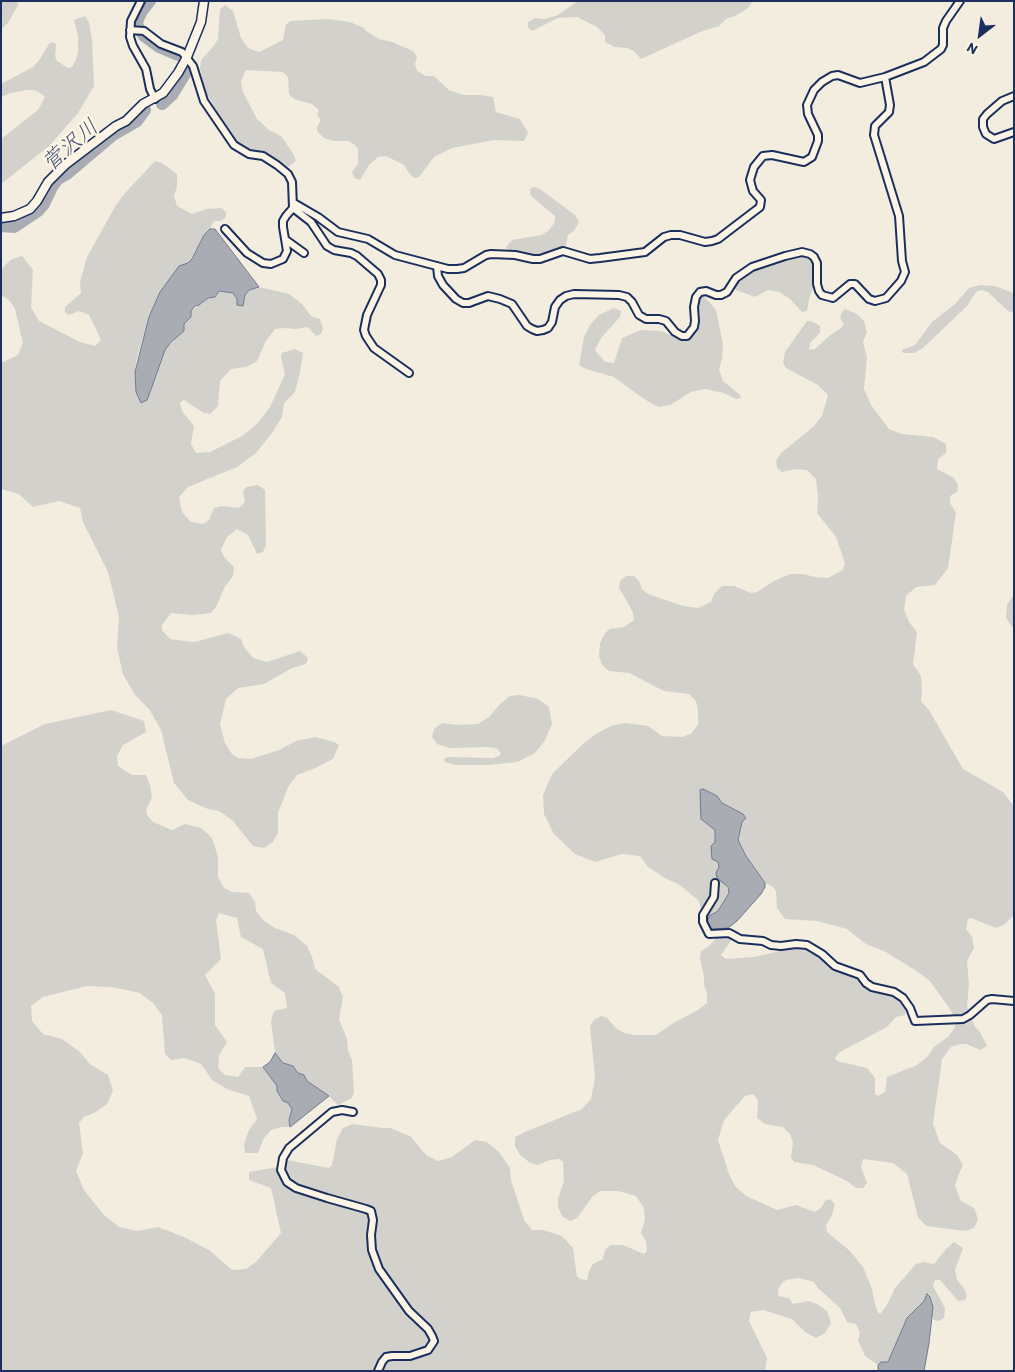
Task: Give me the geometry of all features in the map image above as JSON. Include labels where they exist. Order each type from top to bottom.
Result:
[{"type":"street","points":[[140,1],[131,21],[133,46],[146,69],[150,89],[155,99]]},
{"type":"street","points":[[1,218],[14,216],[30,208],[37,201],[48,182],[66,164],[116,126],[126,121],[143,104],[164,93],[187,57],[201,22],[204,1]]},
{"type":"street","points":[[294,206],[318,217],[338,232],[368,239],[395,255],[457,270],[472,264],[486,254],[515,255],[540,259],[563,251],[590,259],[645,252],[664,237],[671,235],[680,235],[705,242],[718,239],[760,207],[761,200],[753,191],[750,180],[754,167],[763,156],[772,155],[804,162],[812,157],[818,141],[818,135],[806,105],[814,90],[822,82],[832,76],[838,76],[860,83],[885,78],[924,62],[934,56],[943,45],[943,28],[946,20],[960,1]]},
{"type":"street","points":[[133,30],[144,31],[160,44],[182,52],[196,73],[204,101],[234,145],[249,154],[263,156],[284,170],[292,182],[294,206],[311,222],[327,246],[334,250],[357,256],[378,274],[381,285],[364,322],[366,336],[374,348],[409,373]]},
{"type":"street","points":[[437,266],[438,276],[443,285],[456,299],[469,303],[488,296],[500,299],[512,304],[528,326],[537,331],[548,328],[552,322],[555,307],[566,296],[574,294],[619,295],[626,297],[632,302],[639,316],[646,319],[666,321],[674,332],[687,336],[694,327],[694,307],[696,297],[700,292],[706,291],[721,295],[727,292],[736,278],[752,267],[802,252],[810,254],[817,263],[817,284],[822,295],[833,298],[850,284],[855,284],[869,299],[875,301],[886,298],[901,281],[905,272],[902,261],[899,216],[874,135],[875,126],[889,112],[890,105],[885,78]]},
{"type":"street","points":[[1014,96],[1002,101],[983,120],[986,134],[994,139],[1014,132]]},
{"type":"street","points":[[225,229],[248,252],[263,263],[276,263],[286,256],[286,240],[283,227],[286,216],[294,206]]},
{"type":"street","points":[[286,240],[304,253]]},
{"type":"street","points":[[715,882],[714,897],[703,916],[703,922],[708,934],[729,932],[740,939],[763,941],[776,946],[796,944],[807,946],[822,954],[836,966],[860,975],[872,987],[894,992],[903,998],[910,1008],[915,1021],[963,1019],[987,1000],[1014,1000]]},
{"type":"street","points":[[353,1112],[342,1110],[332,1112],[289,1148],[283,1158],[280,1170],[287,1182],[296,1188],[371,1211],[373,1220],[372,1250],[379,1269],[409,1311],[428,1329],[432,1336],[434,1341],[428,1350],[422,1354],[386,1357],[378,1371]]},
{"type":"shaded area","points":[[1,1],[17,1],[18,5],[8,23],[1,29]]},
{"type":"shaded area","points":[[578,1],[753,1],[747,9],[726,19],[719,26],[700,32],[641,59],[634,51],[615,47],[605,42],[605,35],[597,27],[577,17],[558,18],[532,31],[528,27],[528,22],[535,18],[544,19],[558,15]]},
{"type":"shaded area","points":[[225,5],[233,11],[241,38],[248,48],[259,52],[283,40],[286,25],[290,21],[328,19],[350,22],[364,28],[379,39],[413,51],[417,57],[415,64],[417,71],[426,76],[434,76],[449,90],[464,95],[493,97],[496,112],[520,119],[528,133],[524,141],[494,140],[452,148],[434,157],[419,177],[414,178],[404,165],[386,156],[378,157],[369,165],[360,180],[354,178],[352,172],[358,164],[358,149],[348,141],[333,141],[324,138],[317,131],[321,120],[317,115],[319,110],[312,104],[294,99],[289,94],[288,77],[283,72],[246,70],[241,81],[243,92],[257,119],[269,130],[281,136],[294,155],[296,161],[288,167],[282,167],[245,150],[235,141],[205,91],[200,68],[201,60],[218,39],[220,9]]},
{"type":"shaded area","points":[[85,16],[89,22],[92,40],[94,86],[78,113],[49,146],[1,184],[1,139],[38,110],[45,97],[34,90],[27,90],[1,97],[1,84],[33,67],[52,42],[56,44],[55,56],[57,61],[68,68],[72,67],[78,51],[78,36],[74,20]]},
{"type":"shaded area","points":[[155,161],[162,163],[177,174],[177,186],[174,196],[177,206],[192,214],[206,209],[221,208],[226,212],[226,217],[212,224],[192,259],[188,263],[179,266],[149,317],[136,362],[136,392],[149,395],[165,350],[188,321],[191,311],[208,298],[215,297],[219,291],[233,293],[237,299],[237,305],[244,302],[245,295],[249,290],[259,287],[289,294],[302,304],[311,316],[320,319],[323,329],[321,334],[316,336],[308,327],[275,329],[266,341],[257,361],[246,367],[231,369],[220,381],[218,406],[210,414],[204,413],[184,400],[180,403],[182,411],[194,426],[191,444],[196,453],[210,452],[242,436],[257,424],[270,407],[285,374],[281,358],[282,353],[295,349],[303,353],[295,392],[284,403],[282,417],[256,453],[237,467],[188,487],[179,497],[183,513],[191,522],[203,524],[209,520],[214,508],[221,506],[239,508],[245,502],[243,492],[246,487],[258,485],[265,490],[266,545],[263,552],[257,554],[248,535],[237,529],[227,537],[221,550],[224,557],[234,567],[233,576],[224,588],[216,607],[211,613],[193,615],[171,613],[162,625],[162,630],[170,639],[184,641],[195,642],[228,633],[241,639],[244,647],[253,658],[267,662],[300,651],[308,658],[306,664],[292,668],[264,684],[238,688],[226,699],[220,724],[225,743],[232,754],[238,758],[251,759],[279,750],[296,741],[315,737],[339,745],[333,759],[297,775],[288,787],[278,813],[278,833],[273,842],[264,848],[253,846],[232,820],[219,811],[208,809],[188,800],[174,783],[161,730],[149,709],[135,695],[123,674],[117,648],[119,617],[108,572],[83,522],[80,508],[59,501],[33,507],[19,494],[1,489],[1,363],[18,355],[23,343],[15,309],[9,300],[1,295],[2,269],[10,260],[22,256],[33,270],[31,307],[39,321],[80,342],[95,346],[101,340],[89,315],[79,311],[69,315],[65,313],[65,307],[81,293],[80,282],[87,257],[116,205]]},
{"type":"shaded area","points":[[534,187],[540,189],[575,215],[579,222],[574,231],[568,235],[566,245],[562,250],[547,259],[510,253],[506,247],[512,240],[541,235],[548,231],[555,222],[555,216],[531,196],[530,189]]},
{"type":"shaded area","points":[[210,229],[215,229],[259,287],[249,290],[245,295],[243,306],[237,305],[237,299],[233,293],[219,291],[215,297],[208,298],[195,306],[191,311],[191,317],[184,324],[184,331],[165,350],[147,400],[141,403],[136,392],[135,372],[149,317],[160,292],[179,266],[188,263],[192,259],[204,235]]},
{"type":"shaded area","points":[[792,255],[807,256],[815,268],[814,285],[807,311],[802,312],[790,299],[779,292],[768,290],[755,297],[736,290],[734,287],[745,273],[753,268],[767,265]]},
{"type":"shaded area","points":[[980,285],[995,286],[1014,293],[1014,313],[1008,311],[988,292],[981,290],[976,292],[967,306],[923,348],[914,353],[902,352],[902,350],[915,345],[932,322],[955,304],[969,288]]},
{"type":"shaded area","points":[[704,296],[716,310],[723,344],[719,370],[723,381],[741,398],[736,399],[724,393],[705,389],[691,392],[670,405],[658,407],[614,377],[586,369],[579,365],[584,337],[590,325],[599,315],[614,308],[621,311],[620,317],[601,338],[595,350],[605,362],[614,363],[622,338],[641,330],[661,331],[684,341],[690,338],[694,332],[698,297]]},
{"type":"shaded area","points":[[845,309],[857,314],[864,321],[867,333],[863,341],[867,358],[864,389],[871,405],[889,429],[902,434],[933,437],[946,444],[946,453],[938,459],[937,469],[954,478],[958,485],[957,492],[950,496],[950,503],[956,513],[948,568],[935,585],[916,587],[906,596],[904,610],[909,622],[917,632],[913,664],[921,676],[921,701],[929,710],[963,769],[1003,792],[1014,806],[1014,915],[1005,924],[996,928],[971,918],[968,919],[966,929],[972,937],[974,948],[967,961],[969,984],[967,1007],[975,1027],[980,1032],[987,1046],[980,1050],[966,1044],[960,1044],[951,1047],[942,1059],[933,1124],[940,1143],[957,1155],[963,1165],[955,1186],[961,1201],[974,1208],[978,1219],[974,1228],[966,1231],[926,1226],[918,1217],[907,1174],[893,1163],[863,1159],[861,1167],[867,1183],[863,1188],[856,1188],[847,1181],[813,1165],[794,1162],[791,1157],[793,1142],[790,1134],[783,1127],[765,1124],[757,1118],[758,1100],[753,1094],[745,1096],[724,1120],[718,1140],[735,1186],[746,1196],[777,1210],[796,1205],[815,1212],[821,1208],[825,1201],[830,1199],[835,1204],[832,1215],[826,1225],[827,1232],[850,1251],[863,1267],[879,1314],[888,1303],[895,1288],[916,1264],[923,1262],[934,1264],[954,1242],[963,1248],[955,1270],[957,1280],[967,1296],[965,1300],[958,1301],[940,1280],[935,1280],[933,1286],[945,1308],[944,1318],[939,1321],[934,1320],[931,1316],[933,1307],[924,1301],[907,1318],[888,1362],[881,1362],[878,1365],[865,1356],[858,1340],[860,1333],[856,1324],[847,1322],[840,1308],[814,1282],[799,1278],[786,1280],[782,1283],[778,1290],[778,1296],[789,1298],[793,1304],[808,1301],[817,1304],[827,1311],[831,1323],[825,1333],[816,1338],[805,1332],[792,1319],[763,1310],[751,1312],[749,1321],[767,1358],[765,1371],[1,1371],[1,746],[45,724],[111,710],[144,721],[146,732],[123,745],[117,756],[118,766],[132,775],[146,775],[152,798],[146,810],[147,815],[153,822],[172,830],[185,824],[201,828],[212,838],[218,857],[218,877],[224,888],[232,892],[249,893],[255,902],[256,911],[264,921],[275,928],[294,935],[307,946],[315,969],[339,987],[343,997],[339,1019],[347,1039],[348,1051],[352,1060],[354,1092],[352,1098],[338,1105],[329,1096],[307,1081],[304,1075],[298,1073],[293,1066],[284,1063],[275,1053],[271,1021],[274,1011],[287,1008],[285,993],[271,983],[263,949],[241,937],[237,918],[219,913],[216,920],[221,959],[205,975],[215,994],[215,1025],[227,1042],[219,1055],[218,1068],[225,1075],[238,1077],[245,1067],[263,1067],[277,1086],[277,1091],[283,1101],[288,1103],[292,1109],[289,1120],[290,1127],[271,1130],[264,1138],[258,1153],[245,1153],[244,1144],[249,1130],[257,1119],[249,1096],[227,1089],[212,1080],[201,1064],[185,1058],[171,1060],[165,1054],[162,1015],[153,1003],[140,993],[112,987],[87,986],[43,997],[31,1006],[32,1021],[43,1034],[62,1039],[79,1051],[90,1064],[108,1075],[113,1091],[107,1104],[84,1117],[79,1123],[83,1153],[76,1171],[84,1190],[103,1214],[119,1227],[138,1231],[158,1227],[184,1237],[209,1250],[232,1270],[246,1269],[256,1262],[281,1233],[271,1188],[249,1180],[249,1172],[278,1167],[287,1160],[329,1168],[332,1165],[337,1139],[343,1128],[352,1124],[390,1128],[410,1136],[426,1155],[438,1161],[452,1157],[475,1140],[487,1142],[499,1152],[510,1168],[511,1180],[524,1220],[532,1230],[543,1230],[562,1236],[573,1248],[577,1277],[581,1279],[587,1280],[593,1264],[603,1259],[605,1250],[610,1245],[623,1245],[644,1254],[647,1251],[646,1241],[641,1233],[645,1219],[644,1208],[636,1196],[618,1191],[600,1191],[593,1196],[577,1218],[570,1221],[562,1216],[558,1207],[558,1199],[564,1181],[563,1162],[559,1159],[550,1160],[537,1165],[529,1162],[520,1155],[515,1146],[515,1137],[582,1109],[591,1099],[595,1078],[590,1026],[595,1019],[601,1016],[607,1018],[617,1029],[625,1033],[656,1035],[707,1003],[700,959],[701,951],[709,946],[719,935],[731,935],[730,942],[721,955],[726,959],[754,957],[796,946],[806,947],[898,999],[906,1008],[905,1015],[896,1017],[887,1027],[840,1052],[835,1058],[837,1061],[867,1068],[875,1078],[875,1094],[878,1096],[885,1092],[887,1077],[917,1065],[928,1056],[934,1047],[949,1036],[955,1027],[952,1012],[930,981],[918,972],[886,952],[866,944],[847,929],[817,921],[785,919],[777,908],[776,891],[772,886],[765,883],[746,856],[738,840],[742,822],[746,818],[743,814],[722,803],[717,796],[715,842],[719,867],[729,893],[718,911],[709,916],[706,916],[701,909],[699,901],[680,885],[648,867],[640,856],[622,854],[595,862],[575,854],[554,834],[544,814],[543,795],[552,774],[596,734],[611,726],[625,723],[648,726],[662,736],[683,737],[692,733],[698,724],[696,701],[689,694],[664,691],[629,673],[609,671],[602,665],[599,656],[600,643],[605,633],[610,629],[624,627],[634,620],[633,613],[619,588],[620,581],[626,576],[634,576],[639,581],[642,589],[648,594],[683,606],[698,608],[711,602],[714,594],[722,586],[734,586],[751,593],[757,592],[774,581],[790,574],[828,578],[843,570],[845,563],[836,537],[817,513],[816,479],[807,470],[796,469],[782,472],[777,468],[776,461],[781,453],[813,427],[822,416],[828,395],[818,385],[786,368],[783,363],[785,352],[807,321],[820,326],[820,333],[810,343],[809,350],[815,349],[844,324],[840,318]]},
{"type":"shaded area","points":[[1014,594],[1014,628],[1006,617],[1007,605]]},
{"type":"shaded area","points":[[520,695],[538,699],[549,707],[552,724],[544,742],[534,754],[517,762],[488,765],[456,765],[445,762],[444,759],[448,757],[493,758],[501,753],[496,748],[449,748],[437,744],[432,737],[434,729],[442,723],[457,725],[478,724],[489,717],[510,696]]},
{"type":"shaded area","points":[[703,789],[717,796],[722,803],[743,814],[746,818],[742,822],[738,840],[746,856],[765,883],[761,894],[737,921],[728,928],[711,929],[707,924],[709,916],[718,911],[729,893],[728,887],[717,878],[718,862],[712,859],[711,846],[715,842],[715,830],[701,819],[700,790]]},
{"type":"shaded area","points":[[275,1053],[283,1063],[293,1066],[298,1073],[304,1075],[307,1081],[329,1096],[290,1127],[289,1120],[292,1109],[288,1103],[283,1101],[277,1091],[277,1086],[263,1067],[270,1062]]},
{"type":"shaded area","points":[[927,1294],[933,1307],[924,1371],[878,1371],[878,1365],[881,1362],[888,1362],[907,1318],[924,1301]]},
{"type":"waterway","name":"菅沢川","points":[[150,1],[142,11],[137,25],[144,36],[159,47],[178,55]]},
{"type":"waterway","name":"菅沢川","points":[[162,104],[172,95],[188,69]]},
{"type":"waterway","name":"菅沢川","points":[[1,226],[14,227],[38,211],[58,179],[67,174],[113,135],[137,121],[145,110]]}]
